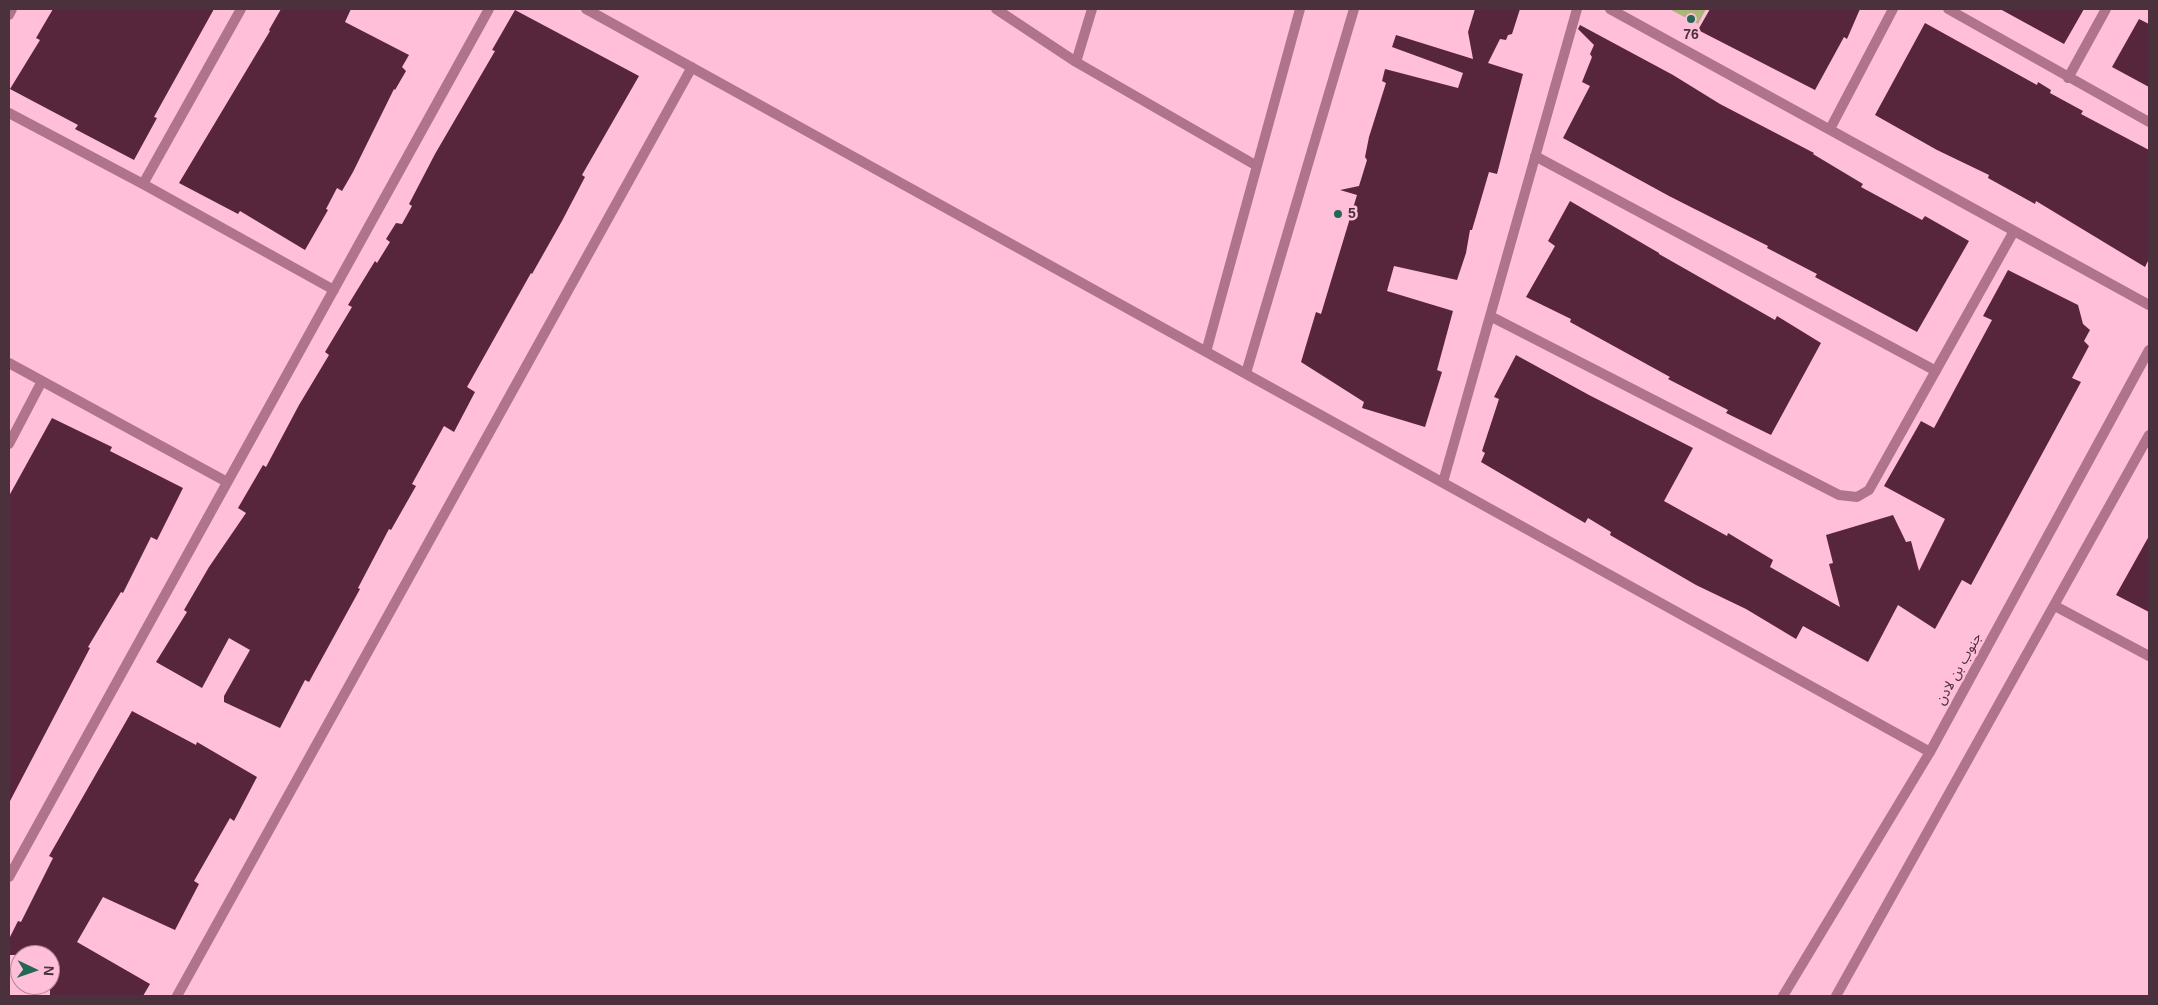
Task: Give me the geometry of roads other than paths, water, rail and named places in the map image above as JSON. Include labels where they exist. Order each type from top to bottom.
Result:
[{"type":"street","points":[[9,15],[12,9]]},
{"type":"street","points":[[143,184],[241,9]]},
{"type":"street","points":[[9,877],[489,9]]},
{"type":"street","points":[[586,9],[1930,752]]},
{"type":"street","points":[[1076,62],[1092,9]]},
{"type":"street","points":[[1206,352],[1300,9]]},
{"type":"street","points":[[1246,374],[1354,9]]},
{"type":"street","points":[[1443,482],[1577,9]]},
{"type":"street","points":[[1610,9],[2149,305]]},
{"type":"street","points":[[1830,129],[1893,9]]},
{"type":"street","points":[[1948,9],[2149,122]]},
{"type":"street","points":[[2068,78],[2106,9]]},
{"type":"street","points":[[999,10],[1076,62],[1257,166]]},
{"type":"street","points":[[177,996],[692,67]]},
{"type":"street","points":[[9,113],[143,184],[334,290]]},
{"type":"street","points":[[1535,156],[1936,370]]},
{"type":"street","points":[[1490,316],[1839,495],[1857,497],[1869,490],[2014,231]]},
{"type":"street","name":"جنوب بن لادن","points":[[1783,996],[1930,752],[2149,350]]},
{"type":"street","points":[[9,363],[227,482]]},
{"type":"street","points":[[9,444],[42,382]]},
{"type":"street","points":[[1836,996],[2149,435]]},
{"type":"street","points":[[2055,606],[2149,656]]},
{"type":"place","name":"76","points":[[1691,19]]},
{"type":"place","name":"5","points":[[1338,214]]}]
